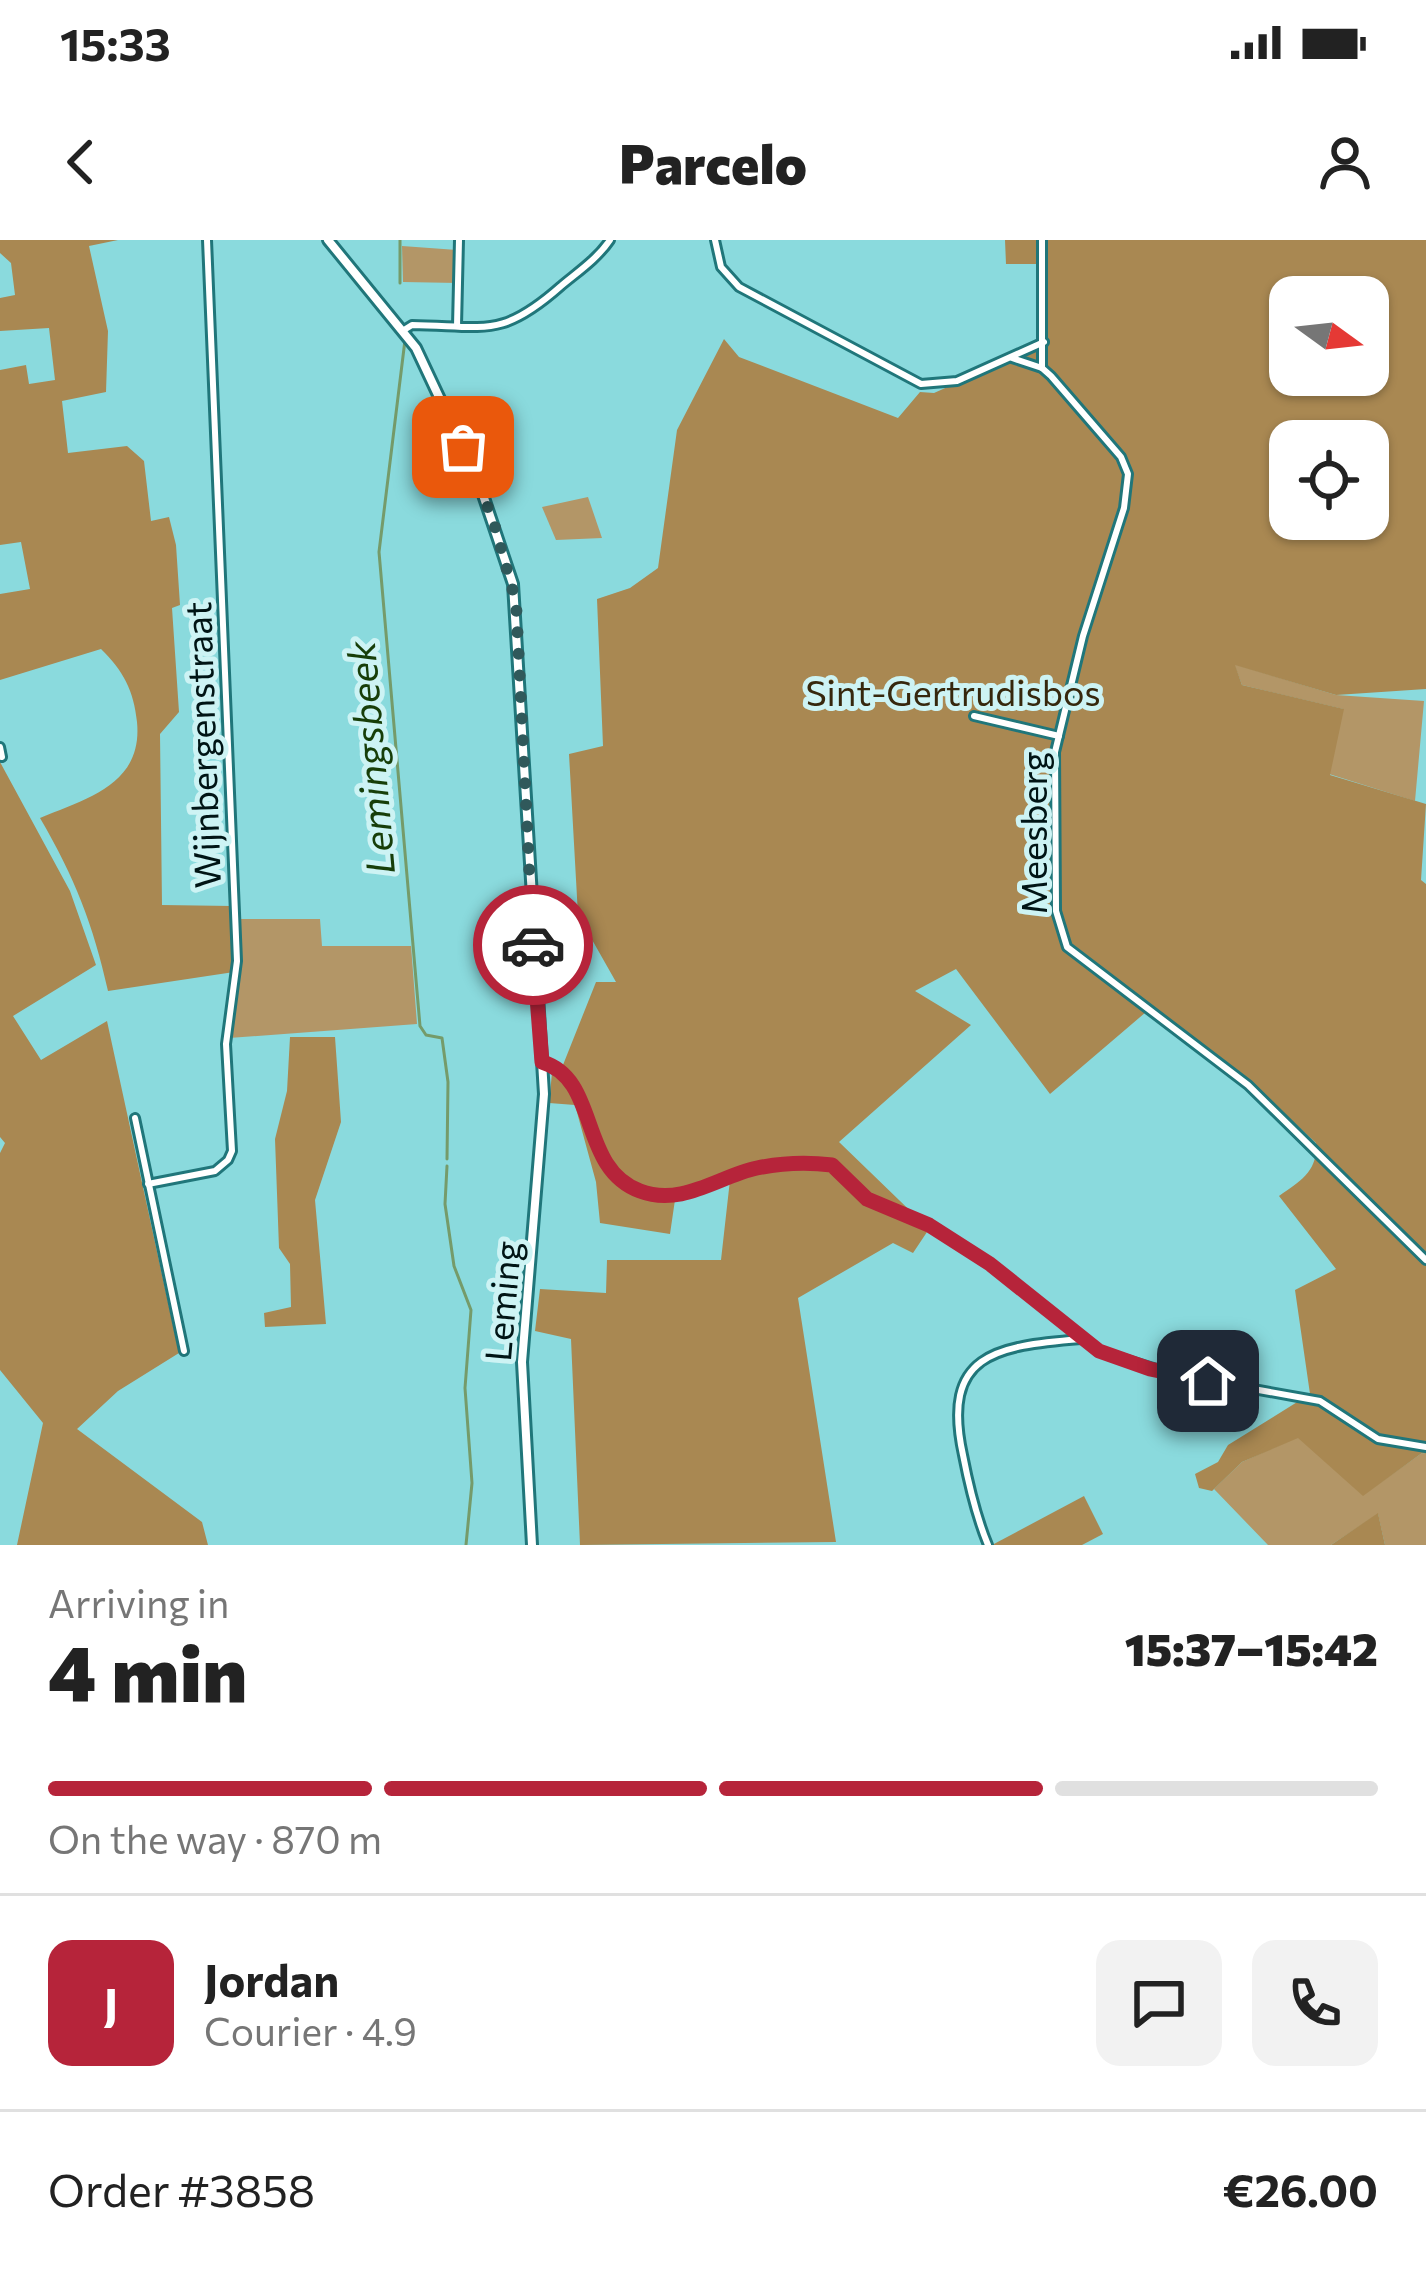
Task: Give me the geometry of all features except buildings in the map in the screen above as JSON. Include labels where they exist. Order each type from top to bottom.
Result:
[{"type":"street","name":"Wijnbergenstraat","points":[[148,1184],[215,1171],[228,1160],[234,1140],[226,1044],[237,961],[207,240]]},
{"type":"street","name":"Leming","points":[[328,240],[404,331],[478,480],[513,584],[542,1062],[537,1201],[522,1362],[532,1545]]},
{"type":"street","points":[[457,328],[459,240]]},
{"type":"street","points":[[404,331],[412,325],[493,328],[520,319],[598,256],[610,240]]},
{"type":"street","points":[[715,240],[721,268],[739,287],[921,384],[938,385],[1044,342]]},
{"type":"street","points":[[1012,358],[1042,368],[1042,240]]},
{"type":"street","name":"Meesberg","points":[[1042,368],[1078,404],[1125,465],[1127,487],[1083,636],[1054,767],[1056,911],[1061,937],[1067,947],[1248,1085],[1426,1260]]},
{"type":"street","points":[[974,716],[1059,736]]},
{"type":"street","points":[[0,747],[2,757]]},
{"type":"street","points":[[542,1062],[574,1084],[600,1153],[618,1178],[638,1190],[662,1194],[700,1189],[759,1167],[817,1163],[839,1168],[867,1199],[916,1219],[990,1264],[1099,1351],[1150,1369],[1320,1401],[1378,1439],[1426,1447]]},
{"type":"street","points":[[135,1118],[184,1351]]},
{"type":"street","points":[[988,1545],[956,1423],[957,1395],[966,1377],[1005,1351],[1081,1339]]},
{"type":"shaded area","points":[[402,246],[457,250],[458,283],[403,282]]},
{"type":"shaded area","points":[[588,497],[602,538],[556,540],[542,507]]},
{"type":"shaded area","points":[[1234,664],[1336,695],[1424,701],[1415,801],[1329,774],[1343,709],[1242,685]]},
{"type":"shaded area","points":[[239,919],[320,919],[322,946],[411,946],[417,1024],[229,1038],[241,966]]},
{"type":"shaded area","points":[[1298,1437],[1363,1495],[1426,1454],[1426,1545],[1385,1545],[1378,1514],[1331,1545],[1268,1545],[1214,1489],[1242,1462]]},
{"type":"green space","points":[[0,240],[118,240],[89,246],[108,331],[106,392],[62,401],[68,453],[127,446],[144,461],[151,521],[169,517],[180,605],[172,608],[179,712],[160,734],[162,905],[232,906],[234,972],[108,991],[82,902],[40,818],[93,795],[122,774],[137,743],[137,722],[126,682],[101,649],[0,680],[0,594],[30,589],[21,542],[0,545],[0,370],[26,365],[29,384],[55,380],[49,328],[0,331],[0,298],[15,295],[11,263],[0,253]]},
{"type":"green space","name":"Sint-Gertrudisbos","points":[[1005,240],[1426,240],[1426,689],[1336,695],[1235,665],[1242,685],[1344,709],[1330,775],[1426,804],[1421,880],[1426,884],[1426,1454],[1363,1496],[1298,1438],[1242,1462],[1212,1491],[1199,1488],[1195,1474],[1218,1462],[1228,1445],[1310,1394],[1295,1290],[1336,1269],[1279,1196],[1311,1168],[1316,1143],[1245,1077],[1150,1005],[1050,1094],[956,969],[915,991],[971,1025],[839,1142],[929,1229],[913,1253],[893,1243],[798,1298],[836,1542],[580,1545],[571,1339],[535,1331],[540,1289],[606,1293],[607,1260],[721,1260],[731,1171],[676,1193],[670,1234],[600,1223],[596,1182],[575,1105],[549,1103],[552,1073],[559,1075],[596,982],[616,982],[578,915],[569,754],[603,746],[597,599],[630,588],[658,568],[677,430],[724,339],[739,357],[898,418],[920,392],[934,393],[1038,347],[1037,264],[1006,264]]},
{"type":"green space","points":[[0,762],[70,891],[96,965],[13,1016],[41,1060],[107,1021],[179,1353],[118,1391],[77,1429],[202,1522],[208,1545],[17,1545],[43,1423],[0,1370],[0,1153],[5,1143],[0,1137]]},
{"type":"green space","points":[[290,1037],[335,1037],[341,1122],[315,1200],[326,1324],[265,1327],[264,1313],[291,1307],[290,1264],[279,1248],[275,1139],[287,1091]]},
{"type":"green space","points":[[1084,1496],[1103,1534],[1082,1545],[992,1545]]},
{"type":"green space","points":[[1378,1513],[1385,1545],[1331,1545]]},
{"type":"waterway","name":"Lemingsbeek","points":[[400,240],[400,283]]},
{"type":"waterway","name":"Lemingsbeek","points":[[405,340],[379,552],[420,1026],[426,1035],[442,1038],[448,1082],[447,1159]]},
{"type":"waterway","name":"Lemingsbeek","points":[[447,1166],[445,1204],[454,1266],[471,1310],[465,1388],[472,1483],[466,1545]]},
{"type":"way so far","points":[[463,447],[509,566],[516,602],[533,945]]},
{"type":"route","points":[[533,945],[542,1062],[574,1084],[592,1138],[609,1167],[629,1186],[647,1193],[673,1193],[712,1187],[759,1167],[832,1165],[867,1199],[929,1225],[990,1264],[1099,1351],[1150,1369],[1208,1381]]}]
